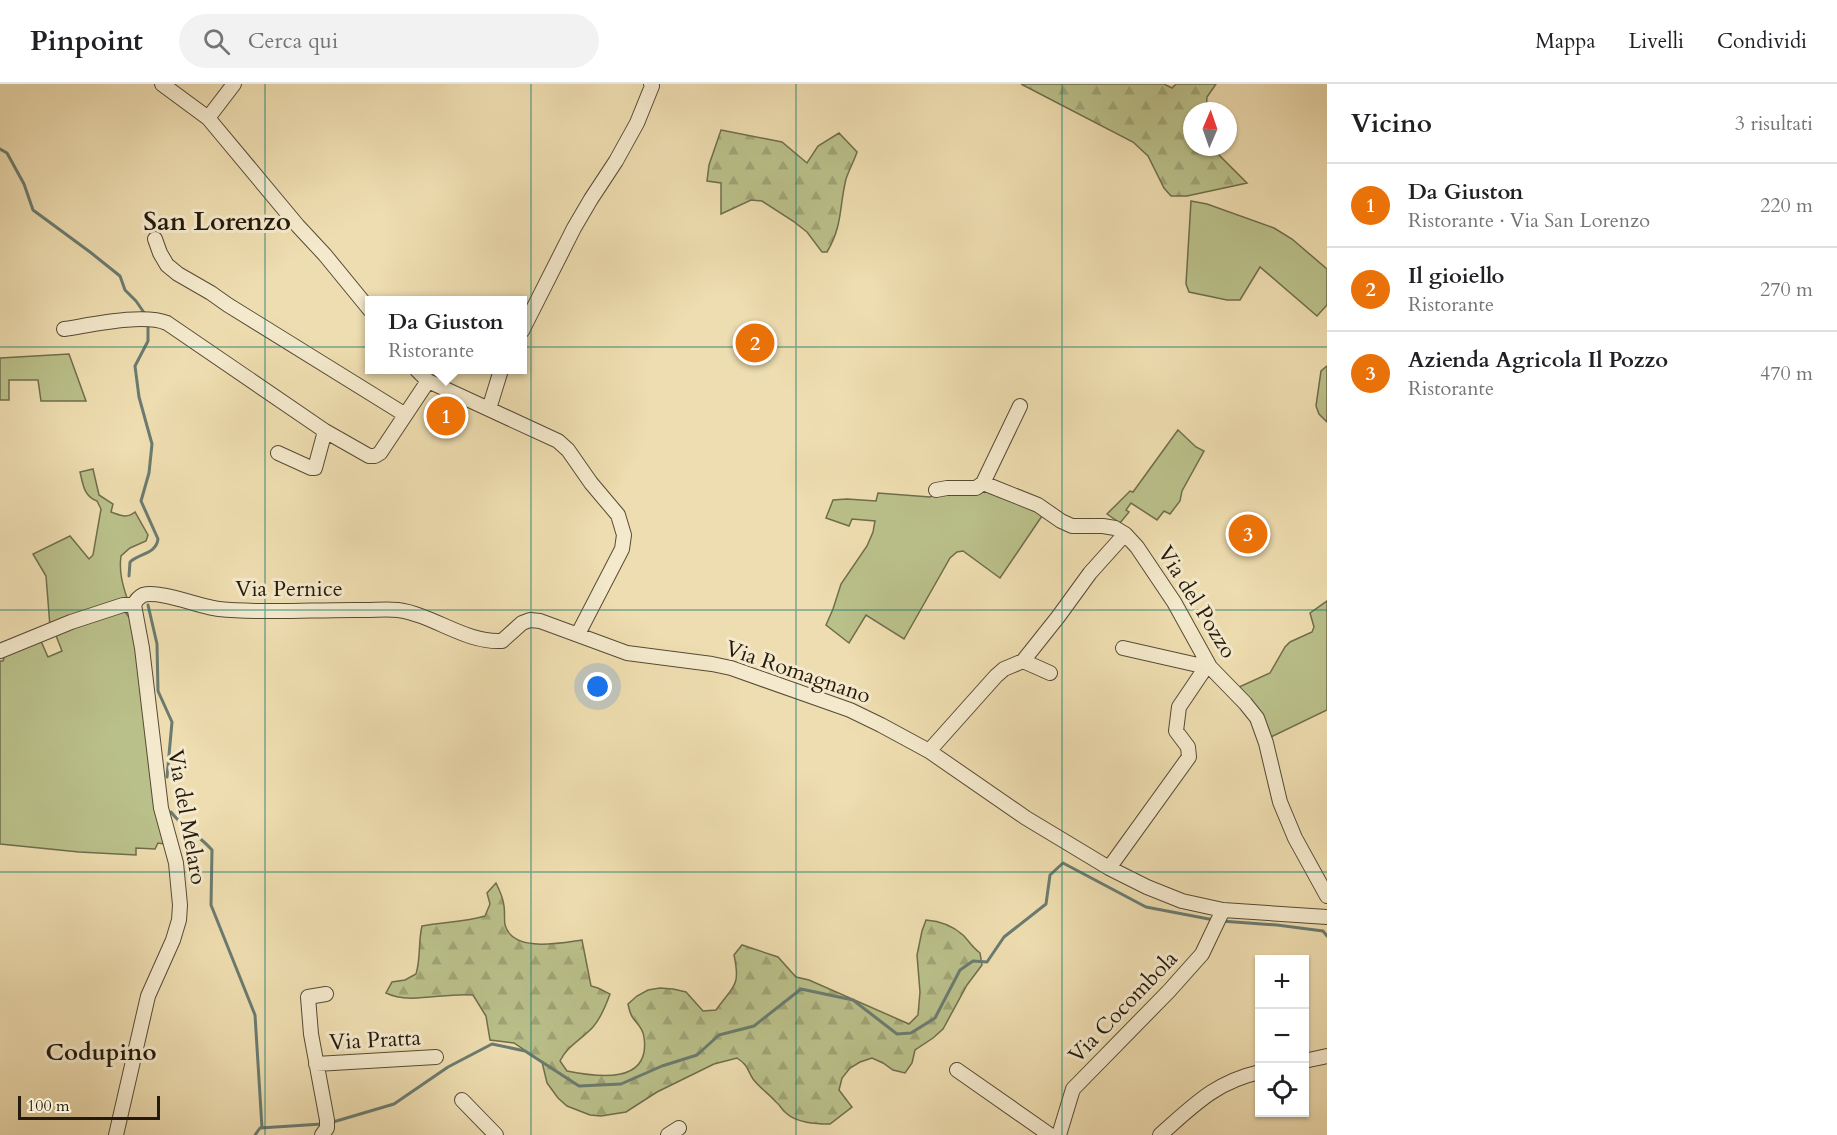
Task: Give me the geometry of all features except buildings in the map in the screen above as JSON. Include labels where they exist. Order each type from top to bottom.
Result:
[{"type":"street","points":[[162,84],[208,118],[365,305]]},
{"type":"street","points":[[208,118],[234,84]]},
{"type":"street","points":[[527,321],[574,228],[638,123],[651,84]]},
{"type":"street","points":[[155,239],[167,265],[178,274],[404,414]]},
{"type":"street","points":[[64,329],[142,319],[157,319],[167,323],[325,431],[369,456],[380,453],[428,381]]},
{"type":"street","points":[[422,374],[428,381],[470,402],[558,441],[568,450],[591,483],[618,514],[624,543],[617,561],[578,634]]},
{"type":"street","points":[[489,410],[500,374]]},
{"type":"street","points":[[936,490],[976,488],[983,483],[1020,406]]},
{"type":"street","points":[[278,453],[315,468],[325,431]]},
{"type":"street","points":[[929,751],[996,676],[1004,669],[1023,661],[1090,573],[1125,534],[1115,528],[1072,525],[1061,521],[1038,505],[983,483]]},
{"type":"street","name":"Via del Pozzo","points":[[1125,534],[1137,547],[1174,603],[1208,664],[1257,718],[1266,743],[1280,802],[1295,838],[1327,896]]},
{"type":"street","name":"Via Pernice","points":[[0,651],[71,622],[135,602],[142,596],[150,594],[207,608],[226,610],[397,610],[490,642],[502,642],[522,623],[530,620],[540,621],[563,631],[578,634]]},
{"type":"street","name":"Via del Melaro","points":[[116,1135],[148,996],[173,940],[179,920],[180,905],[176,863],[161,808],[135,602]]},
{"type":"street","name":"Via Romagnano","points":[[578,634],[627,653],[712,664],[742,672],[850,710],[929,751],[1026,818],[1110,868],[1148,887],[1220,916],[1327,917]]},
{"type":"street","points":[[1123,648],[1198,665],[1208,664]]},
{"type":"street","points":[[1023,661],[1050,674]]},
{"type":"street","points":[[1110,868],[1189,757],[1188,747],[1176,731],[1179,707],[1208,664]]},
{"type":"street","name":"Via Cocombola","points":[[1059,1135],[1073,1089],[1202,954],[1220,916]]},
{"type":"street","name":"Via Pratta","points":[[322,1135],[327,1128],[327,1120],[311,1034],[308,997],[327,994]]},
{"type":"street","points":[[1309,1060],[1327,1056]]},
{"type":"street","name":"Via Pratta","points":[[316,1064],[436,1057]]},
{"type":"street","points":[[957,1070],[1050,1135]]},
{"type":"street","points":[[1160,1135],[1210,1091],[1255,1073]]},
{"type":"street","points":[[462,1100],[496,1135]]},
{"type":"green space","points":[[1021,84],[1164,84],[1172,88],[1176,84],[1216,84],[1207,97],[1207,102],[1183,102],[1183,156],[1220,156],[1247,183],[1187,196],[1171,196],[1164,188],[1148,156],[1133,142]]},
{"type":"green space","points":[[721,130],[782,142],[807,163],[818,146],[839,133],[857,152],[846,179],[836,233],[827,252],[822,252],[807,232],[793,221],[762,201],[751,200],[721,214],[721,183],[707,181],[709,165]]},
{"type":"green space","points":[[1191,201],[1207,204],[1274,228],[1292,239],[1327,269],[1327,305],[1317,316],[1260,267],[1240,300],[1227,300],[1189,292],[1186,284]]},
{"type":"green space","points":[[69,354],[86,401],[41,401],[38,380],[9,380],[9,400],[0,400],[0,358]]},
{"type":"green space","points":[[1327,366],[1327,422],[1319,414],[1316,406],[1321,371]]},
{"type":"green space","points":[[1178,430],[1196,447],[1204,451],[1182,491],[1180,501],[1170,514],[1164,511],[1157,520],[1131,503],[1126,510],[1129,512],[1120,523],[1107,514],[1130,491],[1133,492]]},
{"type":"green space","points":[[93,469],[99,495],[113,504],[111,512],[126,516],[135,512],[148,535],[146,541],[130,548],[121,556],[121,577],[127,598],[50,627],[46,576],[33,554],[70,536],[89,559],[93,555],[101,509],[83,486],[80,472]]},
{"type":"green space","points":[[984,488],[1044,513],[1000,578],[963,551],[957,552],[950,558],[904,639],[866,615],[849,643],[826,625],[841,584],[867,546],[875,521],[852,519],[849,526],[826,518],[833,500],[876,501],[878,493],[930,497],[944,491]]},
{"type":"green space","points":[[1327,601],[1327,710],[1271,737],[1258,709],[1237,688],[1270,673],[1290,642],[1312,632],[1314,627],[1310,613]]},
{"type":"green space","points":[[121,610],[131,620],[165,844],[158,843],[155,849],[136,848],[136,855],[0,844],[0,661],[3,661],[5,655],[40,639],[48,657],[62,651],[55,633],[62,633],[63,630]]},
{"type":"green space","points":[[496,883],[503,900],[505,925],[510,934],[517,940],[538,944],[582,940],[591,986],[610,994],[596,1023],[566,1051],[560,1061],[567,1071],[606,1076],[631,1070],[639,1063],[644,1052],[644,1037],[631,1015],[628,1004],[648,990],[660,988],[686,992],[703,1011],[716,1010],[734,986],[737,974],[734,955],[742,945],[778,957],[796,977],[809,980],[909,1024],[918,1015],[920,992],[917,955],[926,920],[946,924],[963,935],[980,953],[982,965],[967,985],[943,1029],[915,1050],[912,1063],[905,1073],[893,1070],[872,1058],[850,1068],[842,1078],[839,1090],[852,1107],[830,1124],[807,1122],[790,1116],[753,1079],[745,1065],[737,1058],[714,1064],[657,1092],[626,1112],[601,1116],[590,1115],[567,1106],[558,1098],[547,1083],[542,1062],[514,1043],[490,1040],[486,1016],[473,995],[406,998],[386,993],[392,982],[405,980],[416,974],[422,926],[485,916],[490,904],[487,893]]},
{"type":"waterway","points":[[0,149],[7,153],[24,184],[33,210],[120,276],[125,290],[145,314]]},
{"type":"waterway","points":[[129,576],[130,562],[154,548],[158,539],[141,501],[149,473],[152,444],[139,397],[135,366],[148,341],[148,323]]},
{"type":"waterway","points":[[148,605],[157,644],[158,691],[172,722],[167,777]]},
{"type":"waterway","points":[[171,812],[212,850],[211,905],[255,1015],[262,1128]]},
{"type":"waterway","points":[[333,1122],[394,1104],[448,1067],[492,1044],[525,1051],[579,1086],[621,1084],[662,1066],[697,1055],[719,1035],[754,1026],[801,989],[853,1000],[897,1034],[911,1033],[935,1018],[960,970],[973,961],[987,962],[1004,937],[1046,904],[1050,875],[1063,863],[1146,907],[1214,920]]},
{"type":"waterway","points":[[1221,921],[1323,931],[1327,936]]},
{"type":"waterway","points":[[255,1135],[260,1128],[322,1124]]},
{"type":"place","name":"Il gioiello","points":[[755,343]]},
{"type":"place","name":"Da Giuston","points":[[446,416]]},
{"type":"place","name":"Azienda Agricola Il Pozzo","points":[[1248,534]]},
{"type":"district","name":"San Lorenzo","points":[[217,221]]},
{"type":"district","name":"Codupino","points":[[101,1052]]}]
